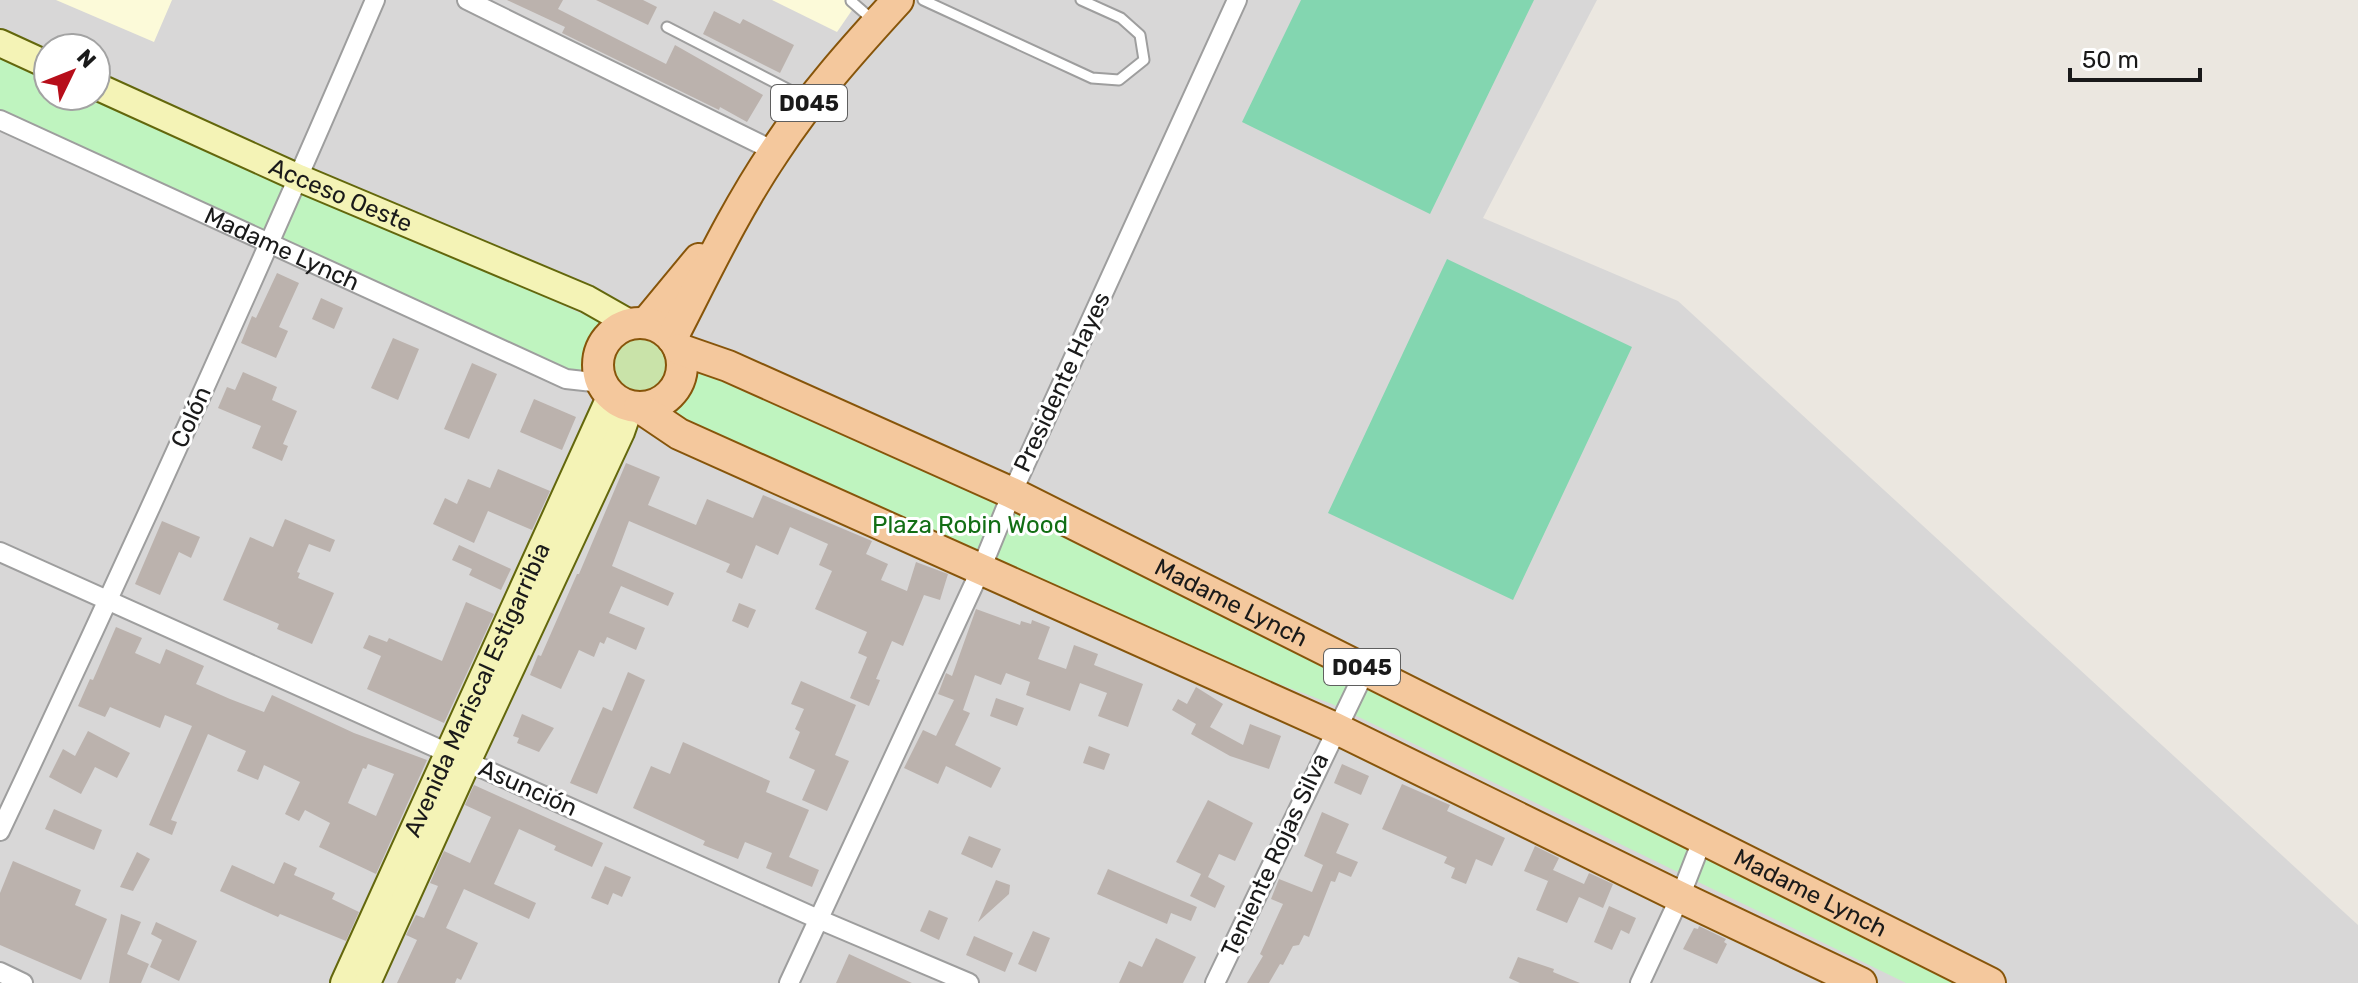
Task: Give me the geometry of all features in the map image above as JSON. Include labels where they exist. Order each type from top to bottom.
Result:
[{"type":"main road","name":"D045","points":[[676,343],[734,218],[774,151],[810,101],[898,0]]},
{"type":"main road","points":[[0,43],[32,58]]},
{"type":"main road","name":"Acceso Oeste","points":[[112,93],[299,178],[587,299],[629,328]]},
{"type":"main road","name":"D045","points":[[734,218],[629,328],[600,352],[616,392],[679,434],[1335,728],[1861,983]]},
{"type":"main road","name":"D045","points":[[616,392],[658,403],[675,389],[682,367],[676,343],[656,326],[629,328]]},
{"type":"main road","name":"Madame Lynch","points":[[676,343],[1012,493],[1990,983]]},
{"type":"main road","name":"Avenida Mariscal Estigarribia","points":[[367,983],[459,756],[616,392]]},
{"type":"main road","name":"Avenida Mariscal Estigarribia","points":[[344,983],[459,756]]},
{"type":"street","name":"Colón","points":[[0,831],[110,600],[375,0]]},
{"type":"street","points":[[467,0],[774,151]]},
{"type":"street","name":"Presidente Hayes","points":[[789,983],[981,569],[1012,493],[1237,0]]},
{"type":"street","name":"Madame Lynch","points":[[0,120],[566,379],[616,392]]},
{"type":"street","name":"Asunción","points":[[0,552],[818,919],[969,983]]},
{"type":"street","name":"Teniente Rojas Silva","points":[[1215,983],[1366,669]]},
{"type":"street","points":[[1640,983],[1680,897],[1703,838]]},
{"type":"street","points":[[0,972],[23,983]]},
{"type":"lane","points":[[923,0],[1092,78],[1119,80],[1144,60],[1140,35],[1121,18],[1081,0]]},
{"type":"lane","points":[[851,1],[877,23]]},
{"type":"lane","points":[[667,27],[810,101]]},
{"type":"shaded area","points":[[0,0],[1597,0],[1483,218],[1678,301],[2358,925],[2358,983],[0,983]]},
{"type":"shaded area","points":[[56,0],[172,0],[154,42]]},
{"type":"shaded area","points":[[772,0],[859,0],[837,32]]},
{"type":"green space","points":[[1301,0],[1534,0],[1430,214],[1242,122]]},
{"type":"green space","points":[[0,53],[32,67],[32,112],[112,112],[112,103],[609,326],[598,340],[592,355],[591,371],[596,388],[187,194],[0,111]]},
{"type":"green space","points":[[1447,259],[1632,347],[1513,600],[1328,513]]},
{"type":"green space","points":[[640,334],[663,343],[672,366],[663,389],[640,398],[617,389],[608,366],[617,343]]},
{"type":"green space","name":"Plaza Robin Wood","points":[[687,362],[998,494],[1676,843],[1957,983],[1906,983],[1332,704],[967,566],[659,411],[680,391]]},
{"type":"building","points":[[507,0],[563,0],[558,9],[666,64],[675,45],[763,95],[747,122],[562,33],[565,27]]},
{"type":"building","points":[[596,0],[643,0],[657,7],[648,25]]},
{"type":"building","points":[[714,11],[740,24],[743,19],[794,45],[780,73],[703,34]]},
{"type":"building","points":[[277,273],[299,283],[279,327],[288,331],[276,358],[241,343],[252,316],[256,318]]},
{"type":"building","points":[[321,298],[343,308],[334,329],[312,319]]},
{"type":"building","points":[[393,338],[419,349],[398,400],[371,388]]},
{"type":"building","points":[[472,363],[497,374],[469,439],[444,429]]},
{"type":"building","points":[[243,372],[277,387],[272,400],[297,411],[283,444],[288,446],[282,461],[252,448],[261,426],[218,408],[227,387],[235,390]]},
{"type":"building","points":[[534,399],[576,417],[562,450],[520,432]]},
{"type":"building","points":[[626,463],[660,477],[648,505],[696,525],[707,499],[753,518],[763,495],[872,541],[866,554],[888,564],[881,580],[907,591],[916,562],[948,574],[940,600],[924,595],[903,646],[892,641],[876,679],[880,680],[869,706],[850,698],[867,657],[858,653],[867,632],[815,609],[832,571],[819,565],[828,544],[790,527],[778,555],[756,545],[742,579],[726,572],[730,564],[629,521],[612,566],[674,593],[668,606],[621,586],[609,613],[645,628],[636,650],[607,637],[604,644],[600,642],[594,657],[579,650],[561,689],[530,675],[579,574]]},
{"type":"building","points":[[498,469],[550,491],[532,530],[488,511],[474,543],[433,524],[445,498],[457,504],[468,479],[490,488]]},
{"type":"building","points":[[285,519],[335,540],[330,552],[309,544],[297,572],[300,573],[298,578],[334,593],[312,644],[277,629],[279,624],[223,600],[250,537],[273,547]]},
{"type":"building","points":[[162,521],[200,537],[191,558],[179,552],[160,595],[135,584]]},
{"type":"building","points":[[459,545],[511,569],[501,590],[469,575],[472,569],[452,560]]},
{"type":"building","points":[[466,602],[494,614],[444,723],[367,689],[381,656],[363,648],[369,635],[387,642],[389,638],[442,661]]},
{"type":"building","points":[[739,603],[756,610],[748,628],[732,621]]},
{"type":"building","points":[[976,609],[1020,625],[1021,621],[1031,624],[1032,620],[1050,627],[1038,659],[1066,669],[1074,645],[1098,654],[1094,665],[1143,684],[1128,727],[1098,716],[1107,693],[1080,683],[1070,711],[1026,695],[1030,682],[1006,673],[1001,685],[975,675],[963,710],[970,713],[955,745],[1001,768],[991,788],[946,766],[938,784],[904,768],[923,730],[936,736],[954,700],[938,694],[946,673],[952,676]]},
{"type":"building","points":[[116,627],[142,638],[135,653],[160,664],[166,649],[204,666],[196,684],[230,699],[264,712],[272,695],[354,733],[427,760],[376,874],[319,847],[330,823],[305,810],[299,821],[285,814],[300,782],[264,765],[258,780],[237,771],[246,751],[208,734],[171,820],[177,822],[172,835],[149,825],[192,726],[165,715],[160,728],[110,707],[105,717],[78,706],[90,679],[93,680]],"holes":[[[368,764],[394,774],[376,816],[348,803],[363,768],[366,769]]]},
{"type":"building","points":[[628,672],[645,680],[597,794],[570,783],[603,707],[612,711]]},
{"type":"building","points":[[801,681],[856,705],[835,755],[849,761],[827,811],[802,800],[815,770],[789,758],[800,732],[795,729],[804,709],[791,704]]},
{"type":"building","points":[[1196,687],[1223,704],[1210,727],[1243,745],[1250,724],[1281,736],[1269,769],[1230,756],[1191,734],[1196,724],[1172,710],[1178,699],[1187,704]]},
{"type":"building","points":[[996,698],[1024,708],[1017,726],[990,716]]},
{"type":"building","points":[[522,714],[554,728],[539,752],[517,743],[519,738],[513,736]]},
{"type":"building","points":[[88,731],[130,753],[117,778],[95,767],[81,794],[49,777],[63,749],[75,756]]},
{"type":"building","points":[[683,742],[770,781],[766,792],[809,810],[789,857],[819,870],[812,887],[766,868],[772,853],[745,842],[738,859],[703,845],[705,841],[633,808],[651,766],[670,774]]},
{"type":"building","points":[[1089,746],[1110,754],[1104,770],[1083,763]]},
{"type":"building","points":[[1342,764],[1369,776],[1361,795],[1334,783]]},
{"type":"building","points":[[1402,784],[1450,805],[1447,811],[1505,838],[1492,866],[1476,859],[1466,884],[1451,878],[1455,868],[1444,863],[1447,857],[1382,829]]},
{"type":"building","points":[[474,785],[603,843],[592,867],[554,850],[556,846],[519,829],[494,884],[536,903],[529,919],[464,889],[446,928],[478,943],[461,980],[457,978],[455,983],[397,983],[417,940],[406,935],[416,915],[424,918],[438,886],[430,883],[444,851],[470,863],[491,817],[465,805]]},
{"type":"building","points":[[1208,800],[1253,823],[1235,861],[1219,854],[1208,877],[1225,886],[1215,908],[1190,896],[1201,874],[1176,862]]},
{"type":"building","points":[[54,809],[102,830],[94,850],[45,829]]},
{"type":"building","points":[[1322,812],[1349,824],[1336,853],[1358,862],[1351,877],[1339,872],[1335,882],[1331,881],[1309,937],[1304,935],[1299,945],[1293,946],[1269,983],[1247,983],[1263,956],[1260,954],[1283,904],[1271,899],[1279,879],[1312,892],[1323,865],[1304,856]]},
{"type":"building","points":[[969,836],[1001,849],[992,868],[961,854]]},
{"type":"building","points":[[1535,846],[1559,858],[1553,870],[1584,884],[1589,873],[1613,884],[1603,908],[1579,897],[1567,923],[1536,910],[1551,874],[1548,881],[1524,871]]},
{"type":"building","points":[[137,852],[150,859],[133,891],[120,887]]},
{"type":"building","points":[[13,861],[81,890],[75,905],[107,919],[81,980],[0,945],[0,893]]},
{"type":"building","points":[[284,862],[297,868],[294,875],[335,893],[332,899],[359,912],[346,941],[280,914],[278,917],[220,891],[232,865],[274,884]]},
{"type":"building","points":[[605,866],[631,877],[622,897],[613,893],[608,905],[591,898]]},
{"type":"building","points":[[1108,869],[1197,907],[1191,921],[1171,913],[1167,924],[1097,894]]},
{"type":"building","points":[[996,880],[1010,885],[1009,894],[978,922]]},
{"type":"building","points":[[1609,906],[1636,918],[1629,934],[1621,930],[1612,950],[1594,942]]},
{"type":"building","points":[[929,910],[948,918],[939,940],[920,931]]},
{"type":"building","points":[[121,914],[141,922],[127,954],[149,964],[141,983],[109,983]]},
{"type":"building","points":[[156,922],[197,941],[179,981],[150,967],[162,940],[151,934]]},
{"type":"building","points":[[1699,926],[1726,939],[1724,942],[1727,944],[1717,964],[1683,949],[1694,928],[1698,929]]},
{"type":"building","points":[[1033,931],[1050,938],[1036,972],[1018,964]]},
{"type":"building","points":[[974,936],[1013,953],[1005,972],[966,955]]},
{"type":"building","points":[[1156,938],[1196,957],[1183,983],[1119,983],[1129,961],[1142,967]]},
{"type":"building","points":[[849,954],[912,983],[836,983]]},
{"type":"building","points":[[1518,957],[1554,969],[1553,972],[1580,983],[1520,983],[1509,978]]}]
